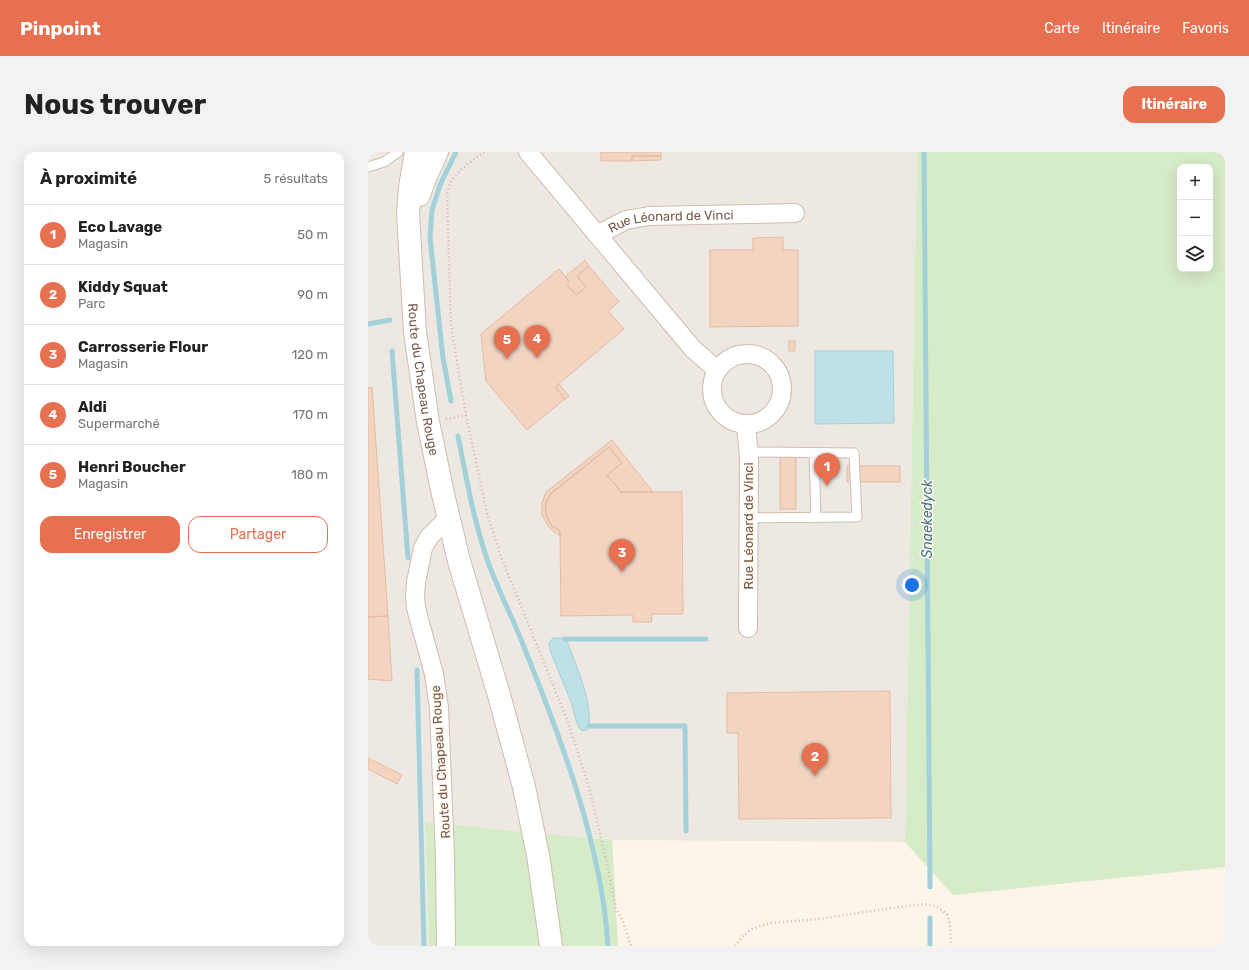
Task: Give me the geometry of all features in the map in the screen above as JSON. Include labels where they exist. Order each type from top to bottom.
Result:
[{"type":"street","name":"Route du Chapeau Rouge","points":[[416,152],[409,197],[409,239],[415,332],[435,458],[448,518],[470,600],[508,725],[524,787],[538,855],[551,946]]},
{"type":"street","name":"Route du Chapeau Rouge","points":[[409,239],[415,208],[422,186],[437,152]]},
{"type":"street","name":"Rue Léonard de Vinci","points":[[528,152],[693,349],[717,370]]},
{"type":"street","name":"Rue Léonard de Vinci","points":[[597,235],[626,220],[649,216],[795,213]]},
{"type":"street","points":[[742,355],[750,355],[761,358],[777,373],[780,380],[781,391],[777,406],[770,415],[754,424],[739,424],[730,420],[717,408],[713,398],[712,387],[717,370],[722,364],[732,358],[742,355]]},
{"type":"street","name":"Rue Léonard de Vinci","points":[[746,424],[749,452],[748,628]]},
{"type":"street","name":"Route du Chapeau Rouge","points":[[446,946],[445,856],[439,708],[434,674],[416,608],[415,595],[421,555],[426,541],[448,518]]},
{"type":"lane","points":[[368,167],[384,162],[398,152]]},
{"type":"lane","points":[[748,518],[857,517],[854,453],[749,452]]},
{"type":"lane","points":[[814,453],[816,518]]},
{"type":"path","points":[[484,152],[455,174],[449,185],[447,195],[451,326],[466,415],[478,475],[492,531],[568,722],[589,786],[616,908],[623,922],[631,946]]},
{"type":"path","points":[[735,946],[743,936],[752,929],[770,923],[819,919],[925,904],[935,906],[944,911],[947,915],[950,924],[951,946]]},
{"type":"shaded area","points":[[368,152],[917,152],[905,842],[612,840],[425,822],[429,946],[368,946]]},
{"type":"green space","points":[[917,152],[1225,152],[1225,867],[953,895],[905,842]]},
{"type":"green space","points":[[425,822],[612,840],[618,946],[429,946]]},
{"type":"water","points":[[815,351],[893,351],[894,423],[815,424]]},
{"type":"water","points":[[553,638],[563,638],[567,641],[583,685],[589,708],[588,729],[582,731],[578,726],[571,702],[550,650],[549,643]]},
{"type":"building","points":[[601,152],[661,152],[661,156],[632,156],[632,161],[601,161]]},
{"type":"building","points":[[632,156],[661,156],[661,160],[632,161]]},
{"type":"building","points":[[783,237],[783,250],[798,250],[798,326],[710,327],[710,250],[753,250],[753,238]]},
{"type":"building","points":[[585,260],[589,266],[577,276],[586,287],[576,295],[567,285],[570,282],[565,277]]},
{"type":"building","points":[[589,266],[619,302],[608,311],[624,329],[555,387],[565,399],[527,430],[486,381],[481,334],[559,269],[570,282],[567,285],[576,295],[586,287],[577,276]]},
{"type":"building","points":[[789,341],[795,341],[795,351],[789,351]]},
{"type":"building","points":[[559,384],[569,396],[565,399],[555,387]]},
{"type":"building","points":[[372,387],[388,616],[368,617],[368,388]]},
{"type":"building","points":[[612,440],[653,492],[621,492],[607,475],[622,463],[609,447],[550,495],[546,504],[546,514],[551,525],[560,531],[560,535],[554,532],[549,527],[542,515],[542,503],[546,492]]},
{"type":"building","points":[[609,447],[622,463],[607,475],[621,492],[682,492],[683,614],[651,614],[652,622],[633,622],[633,615],[561,616],[560,531],[551,525],[547,517],[545,508],[547,500],[551,493]]},
{"type":"building","points":[[780,457],[796,457],[796,509],[780,509]]},
{"type":"building","points":[[847,466],[900,466],[900,482],[847,482]]},
{"type":"building","points":[[388,616],[392,681],[368,679],[368,617]]},
{"type":"building","points":[[890,691],[891,818],[739,819],[738,733],[727,733],[727,693]]},
{"type":"building","points":[[368,758],[402,775],[397,784],[368,769]]},
{"type":"waterway","points":[[451,401],[443,358],[430,238],[432,210],[440,185],[456,152]]},
{"type":"waterway","name":"Snaekedyck","points":[[924,152],[930,887]]},
{"type":"waterway","points":[[368,324],[390,320]]},
{"type":"waterway","points":[[392,351],[408,558]]},
{"type":"waterway","points":[[458,436],[467,481],[486,556],[494,578],[518,631],[551,715],[577,791],[597,869],[604,908],[608,946]]},
{"type":"waterway","points":[[565,639],[706,639]]},
{"type":"waterway","points":[[417,670],[424,946]]},
{"type":"waterway","points":[[589,726],[685,726],[686,831]]},
{"type":"waterway","name":"Snaekedyck","points":[[930,918],[930,946]]},
{"type":"place","name":"Aldi","points":[[537,358]]},
{"type":"place","name":"Henri Boucher","points":[[507,359]]},
{"type":"place","name":"Eco Lavage","points":[[827,486]]},
{"type":"place","name":"Carrosserie Flour","points":[[622,572]]},
{"type":"place","name":"Kiddy Squat","points":[[815,776]]}]
